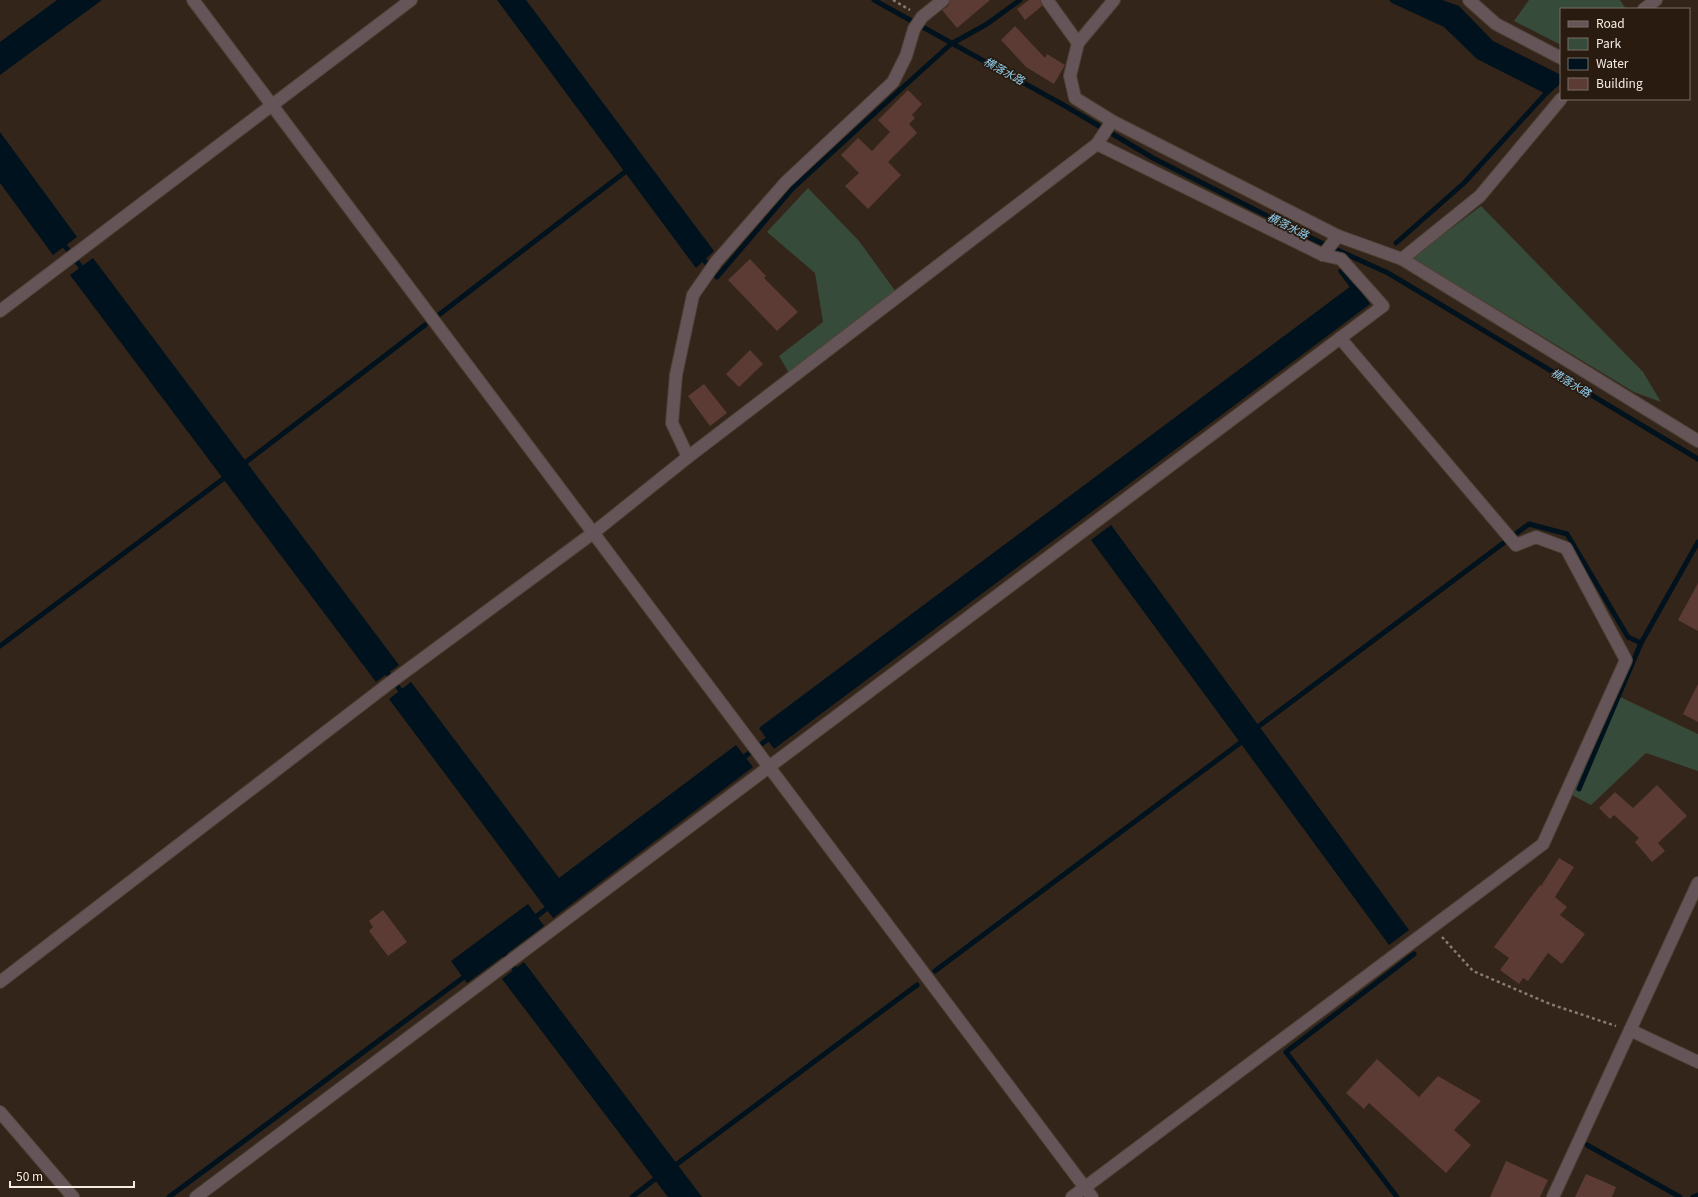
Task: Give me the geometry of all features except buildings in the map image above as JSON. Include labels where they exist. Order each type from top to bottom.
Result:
[{"type":"street","points":[[193,0],[1089,1192]]},
{"type":"street","points":[[0,310],[273,106],[411,0]]},
{"type":"street","points":[[688,457],[672,423],[676,375],[693,295],[716,262],[786,182],[894,82],[906,56],[914,29],[922,17],[943,0]]},
{"type":"street","points":[[1047,0],[1078,43]]},
{"type":"street","points":[[1114,0],[1078,43],[1070,76],[1075,98],[1112,121],[1338,236],[1402,259],[1698,441]]},
{"type":"street","points":[[1469,0],[1496,24],[1560,57]]},
{"type":"street","points":[[1645,8],[1656,0]]},
{"type":"street","points":[[1402,259],[1480,196],[1561,100]]},
{"type":"street","points":[[0,982],[387,685],[593,533],[688,457],[1097,144],[1112,121]]},
{"type":"street","points":[[196,1197],[770,768],[1383,306],[1341,260],[1323,256],[1097,144]]},
{"type":"street","points":[[1323,256],[1338,236]]},
{"type":"street","points":[[1072,1197],[1089,1192],[1543,844],[1626,660],[1566,548],[1536,537],[1516,545],[1340,338]]},
{"type":"street","points":[[1553,1197],[1698,884]]},
{"type":"street","points":[[1630,1030],[1698,1062]]},
{"type":"street","points":[[0,1112],[73,1197]]},
{"type":"path","points":[[893,0],[922,17]]},
{"type":"path","points":[[1433,927],[1473,971],[1550,1004],[1630,1030]]},
{"type":"green space","points":[[1529,0],[1620,0],[1625,8],[1560,8],[1560,44],[1514,21]]},
{"type":"green space","points":[[808,188],[859,241],[896,292],[789,373],[779,356],[823,322],[815,273],[767,232]]},
{"type":"green space","points":[[1481,206],[1643,372],[1661,402],[1634,392],[1412,258]]},
{"type":"green space","points":[[1616,695],[1698,734],[1698,771],[1646,753],[1591,805],[1572,795]]},
{"type":"water","points":[[57,0],[102,0],[0,75],[0,42]]},
{"type":"water","points":[[497,0],[526,0],[714,251],[696,268]]},
{"type":"water","points":[[1389,0],[1442,0],[1459,6],[1493,41],[1560,74],[1560,84],[1548,95],[1477,59],[1444,27],[1392,3]]},
{"type":"water","points":[[0,132],[77,237],[53,255],[0,183]]},
{"type":"water","points":[[93,258],[399,665],[376,682],[70,275]]},
{"type":"water","points":[[1355,283],[1370,304],[774,749],[759,728]]},
{"type":"water","points":[[1111,525],[1409,930],[1389,945],[1091,540]]},
{"type":"water","points":[[411,682],[559,878],[736,745],[753,767],[553,918],[389,699]]},
{"type":"water","points":[[528,904],[544,926],[467,983],[451,961]]},
{"type":"water","points":[[524,962],[702,1197],[668,1197],[502,979]]},
{"type":"waterway","name":"横落水路","points":[[874,0],[1067,107],[1153,158],[1313,239],[1388,273],[1698,459]]},
{"type":"waterway","points":[[701,256],[717,277],[792,189],[901,89],[951,44],[987,24],[1020,0]]},
{"type":"waterway","points":[[1396,243],[1464,183],[1549,90]]},
{"type":"waterway","points":[[440,314],[625,172]]},
{"type":"waterway","points":[[61,241],[84,271]]},
{"type":"waterway","points":[[1341,271],[1352,286]]},
{"type":"waterway","points":[[246,462],[425,325]]},
{"type":"waterway","points":[[0,646],[223,479]]},
{"type":"waterway","points":[[1259,726],[1529,524],[1567,534],[1628,637],[1641,643],[1698,542]]},
{"type":"waterway","points":[[1579,789],[1641,643]]},
{"type":"waterway","points":[[384,668],[403,694]]},
{"type":"waterway","points":[[740,760],[772,736]]},
{"type":"waterway","points":[[935,971],[1240,743]]},
{"type":"waterway","points":[[532,920],[551,905]]},
{"type":"waterway","points":[[500,951],[505,955],[518,974]]},
{"type":"waterway","points":[[1397,1197],[1286,1052],[1414,954]]},
{"type":"waterway","points":[[169,1197],[468,974]]},
{"type":"waterway","points":[[677,1164],[917,985]]},
{"type":"waterway","points":[[1587,1145],[1680,1197]]},
{"type":"waterway","points":[[632,1197],[659,1176]]},
{"type":"waterway","points":[[1693,1197],[1698,1195]]}]
